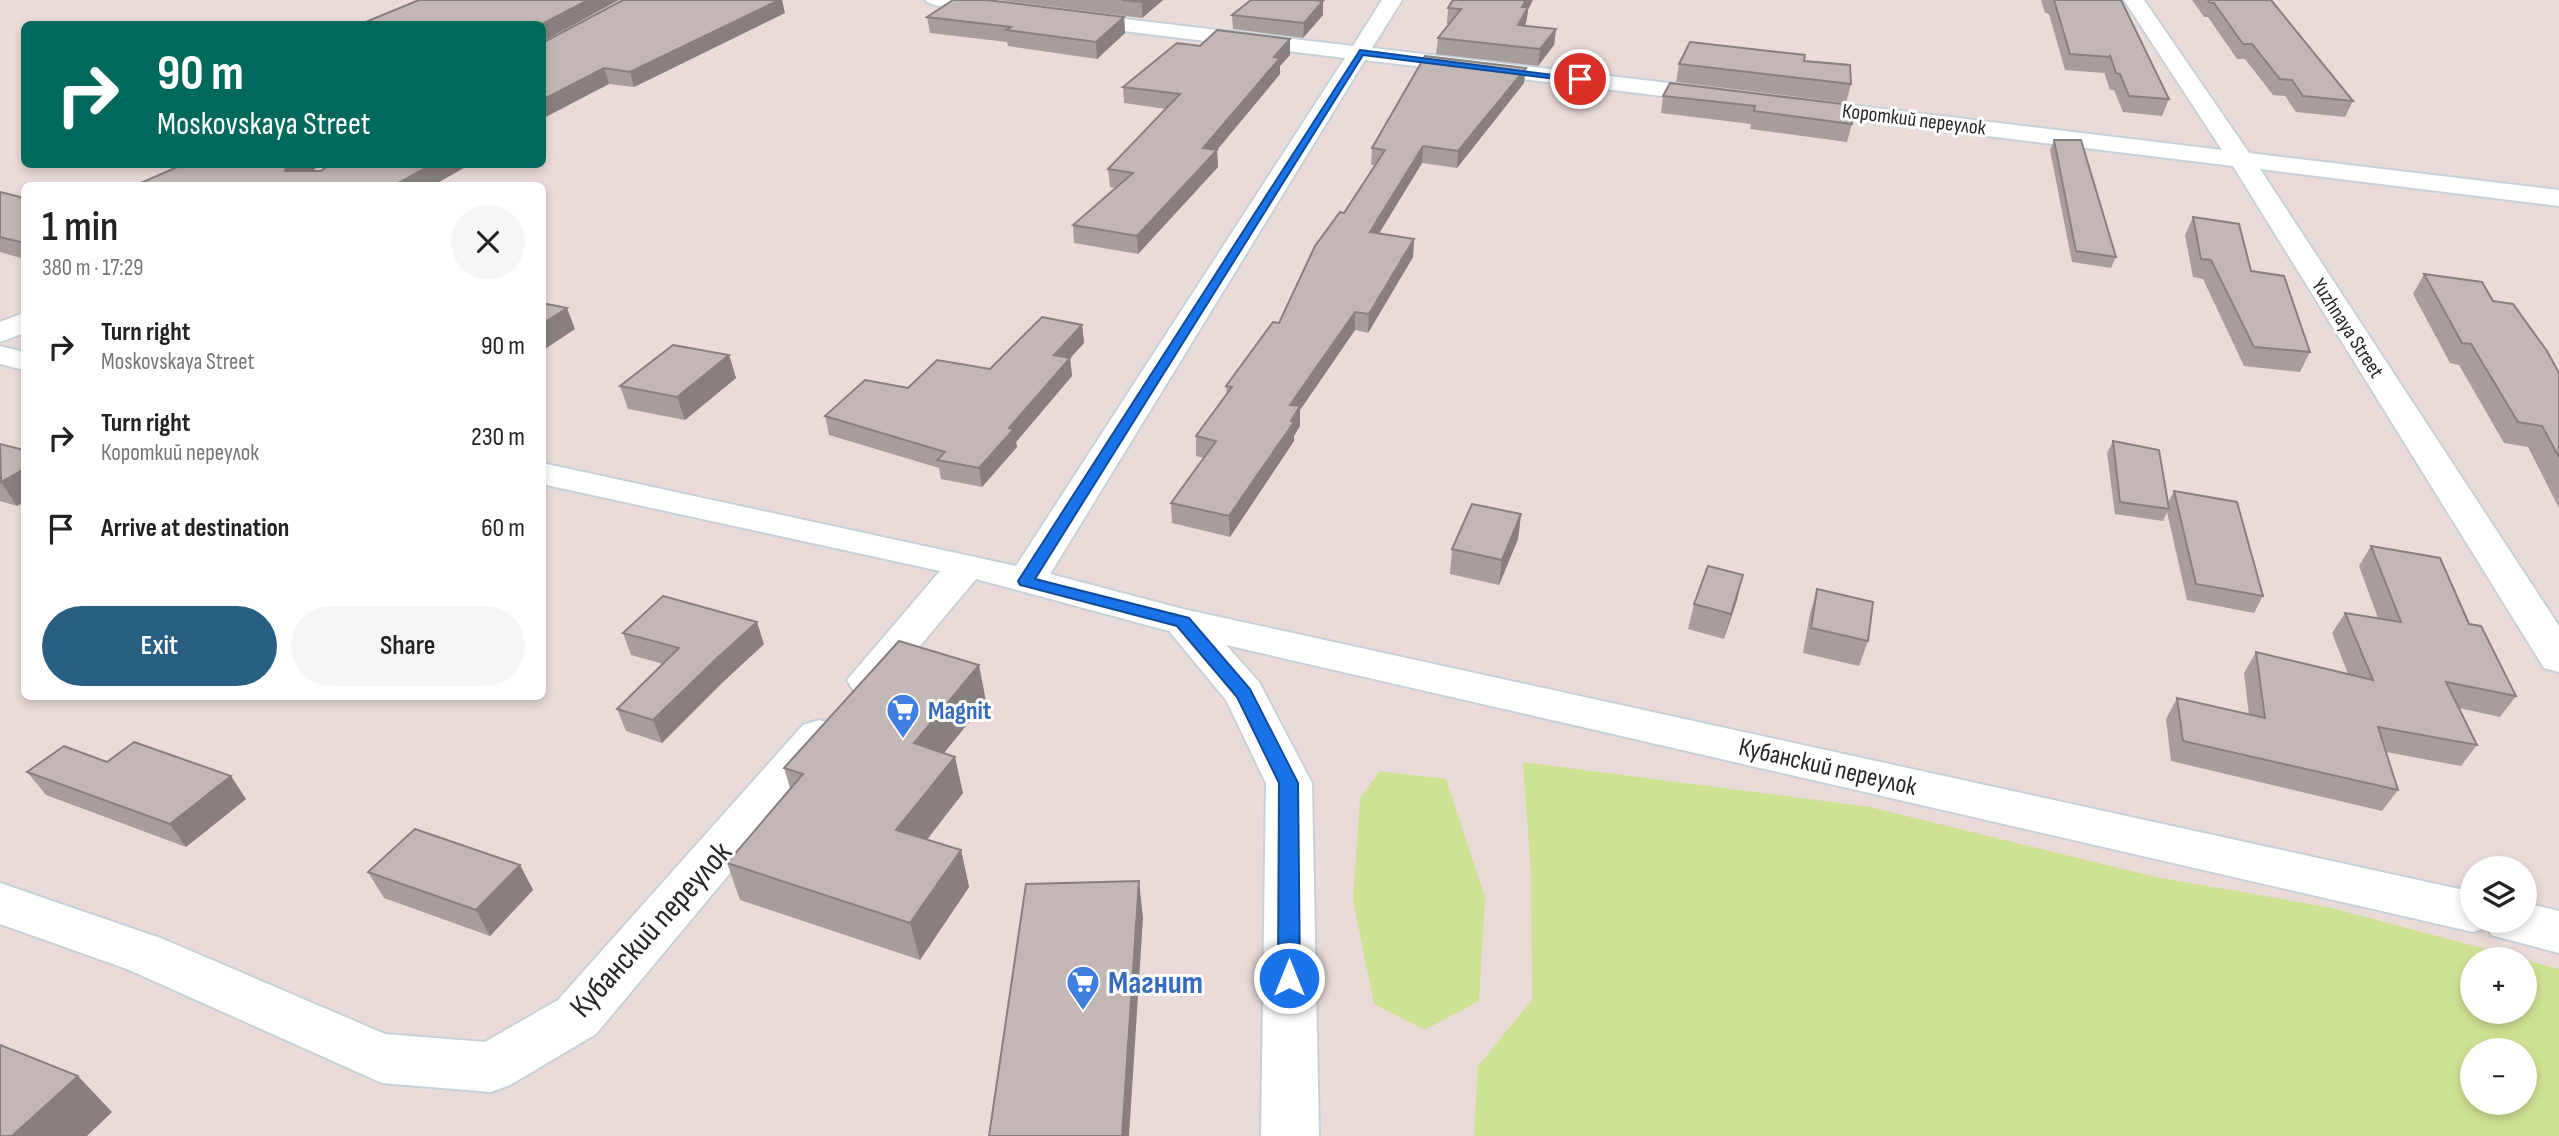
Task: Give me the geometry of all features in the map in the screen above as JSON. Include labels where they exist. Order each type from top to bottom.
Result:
[{"type":"street","points":[[936,0],[1029,13]]},
{"type":"street","points":[[1026,581],[1392,0]]},
{"type":"street","name":"Yuzhnaya Street","points":[[2134,0],[2241,159],[2559,658]]},
{"type":"street","points":[[1056,17],[1745,99]]},
{"type":"street","name":"Короткий переулок","points":[[1773,102],[2559,198]]},
{"type":"street","points":[[0,333],[21,323]]},
{"type":"street","points":[[0,355],[21,360]]},
{"type":"street","name":"Кубанский переулок","points":[[546,474],[967,565],[1183,622],[2460,909]]},
{"type":"street","name":"Кубанский переулок","points":[[0,903],[145,954],[382,1058],[491,1067],[577,1017],[967,565]]},
{"type":"street","points":[[1183,622],[1244,694],[1289,783],[1290,1136]]},
{"type":"street","points":[[2537,927],[2559,932]]},
{"type":"green space","points":[[1523,762],[1870,807],[2160,878],[2328,907],[2478,947],[2460,947],[2460,1024],[2537,1024],[2537,963],[2559,969],[2559,1136],[1474,1136],[1478,1066],[1532,1000],[1531,874]]},
{"type":"green space","points":[[1380,771],[1446,779],[1485,897],[1479,1001],[1425,1030],[1374,1004],[1353,900],[1360,798]]},
{"type":"building","points":[[419,0],[588,0],[546,22],[368,21]]},
{"type":"building","points":[[623,0],[779,0],[630,72],[604,68],[546,98],[546,41]]},
{"type":"building","points":[[953,0],[987,0],[1124,17],[1096,42],[1006,30],[1011,27],[927,17]]},
{"type":"building","points":[[1251,0],[1323,1],[1304,23],[1232,15]]},
{"type":"building","points":[[1453,0],[1526,0],[1522,7],[1528,7],[1518,25],[1556,29],[1540,49],[1438,38],[1461,9],[1448,8]]},
{"type":"building","points":[[2054,0],[2121,0],[2169,99],[2129,96],[2120,74],[2116,73],[2110,55],[2070,54]]},
{"type":"building","points":[[2208,0],[2271,0],[2353,101],[2303,96],[2292,80],[2280,79],[2252,44],[2243,44],[2214,3]]},
{"type":"building","points":[[1217,30],[1290,39],[1274,57],[1280,58],[1203,148],[1217,150],[1137,236],[1073,225],[1133,173],[1108,169],[1180,94],[1123,87],[1177,43],[1200,46]]},
{"type":"building","points":[[1690,42],[1805,55],[1804,61],[1850,65],[1851,84],[1679,64]]},
{"type":"building","points":[[1425,56],[1526,68],[1458,151],[1423,146],[1370,232],[1414,239],[1369,314],[1355,312],[1290,405],[1300,406],[1291,421],[1294,422],[1229,516],[1171,503],[1216,441],[1196,436],[1232,387],[1226,386],[1273,322],[1279,323],[1315,246],[1340,212],[1344,213],[1385,150],[1372,148]]},
{"type":"building","points":[[1670,83],[1851,105],[1852,124],[1754,111],[1755,106],[1663,96]]},
{"type":"building","points":[[2054,140],[2081,140],[2116,257],[2076,251]]},
{"type":"building","points":[[175,168],[286,168],[285,171],[321,171],[325,168],[426,168],[400,182],[143,182]]},
{"type":"building","points":[[0,192],[21,197],[21,242],[0,237]]},
{"type":"building","points":[[2193,217],[2239,224],[2251,271],[2284,276],[2310,352],[2254,347],[2211,260],[2201,259]]},
{"type":"building","points":[[2424,274],[2482,282],[2493,301],[2513,304],[2547,351],[2559,373],[2559,457],[2542,426],[2518,422],[2471,344],[2462,343]]},
{"type":"building","points":[[546,304],[567,308],[546,321]]},
{"type":"building","points":[[1042,317],[1082,325],[1054,355],[1070,358],[1009,428],[1014,429],[979,468],[937,460],[945,452],[825,416],[865,380],[908,388],[937,360],[990,369]]},
{"type":"building","points":[[673,345],[729,355],[677,397],[620,386]]},
{"type":"building","points":[[2113,441],[2159,450],[2169,509],[2120,502]]},
{"type":"building","points":[[0,444],[21,449],[21,471],[1,482]]},
{"type":"building","points":[[2174,491],[2237,502],[2263,596],[2196,584]]},
{"type":"building","points":[[1472,504],[1521,514],[1502,560],[1452,549]]},
{"type":"building","points":[[2371,546],[2440,558],[2469,624],[2481,626],[2516,696],[2446,682],[2477,745],[2378,727],[2398,790],[2183,741],[2177,698],[2265,718],[2256,652],[2373,680],[2345,613],[2401,622]]},
{"type":"building","points":[[1708,566],[1743,575],[1731,614],[1694,604]]},
{"type":"building","points":[[1817,589],[1873,602],[1868,641],[1811,628]]},
{"type":"building","points":[[663,596],[757,622],[653,720],[617,709],[679,648],[623,633]]},
{"type":"building","points":[[899,641],[979,665],[914,743],[955,757],[896,830],[961,850],[910,923],[727,863],[803,774],[784,768]]},
{"type":"building","points":[[134,742],[231,776],[170,824],[27,772],[64,746],[107,762]]},
{"type":"building","points":[[415,829],[520,865],[476,910],[368,872]]},
{"type":"building","points":[[1139,881],[1122,1136],[989,1136],[1026,884]]},
{"type":"building","points":[[0,1045],[78,1076],[12,1136],[0,1136]]},
{"type":"place","name":"Magnit","points":[[903,740]]},
{"type":"place","name":"Магнит","points":[[1083,1012]]},
{"type":"route","points":[[1289,978],[1289,783],[1244,694],[1183,622],[1026,581],[1360,52],[1580,79]]}]
